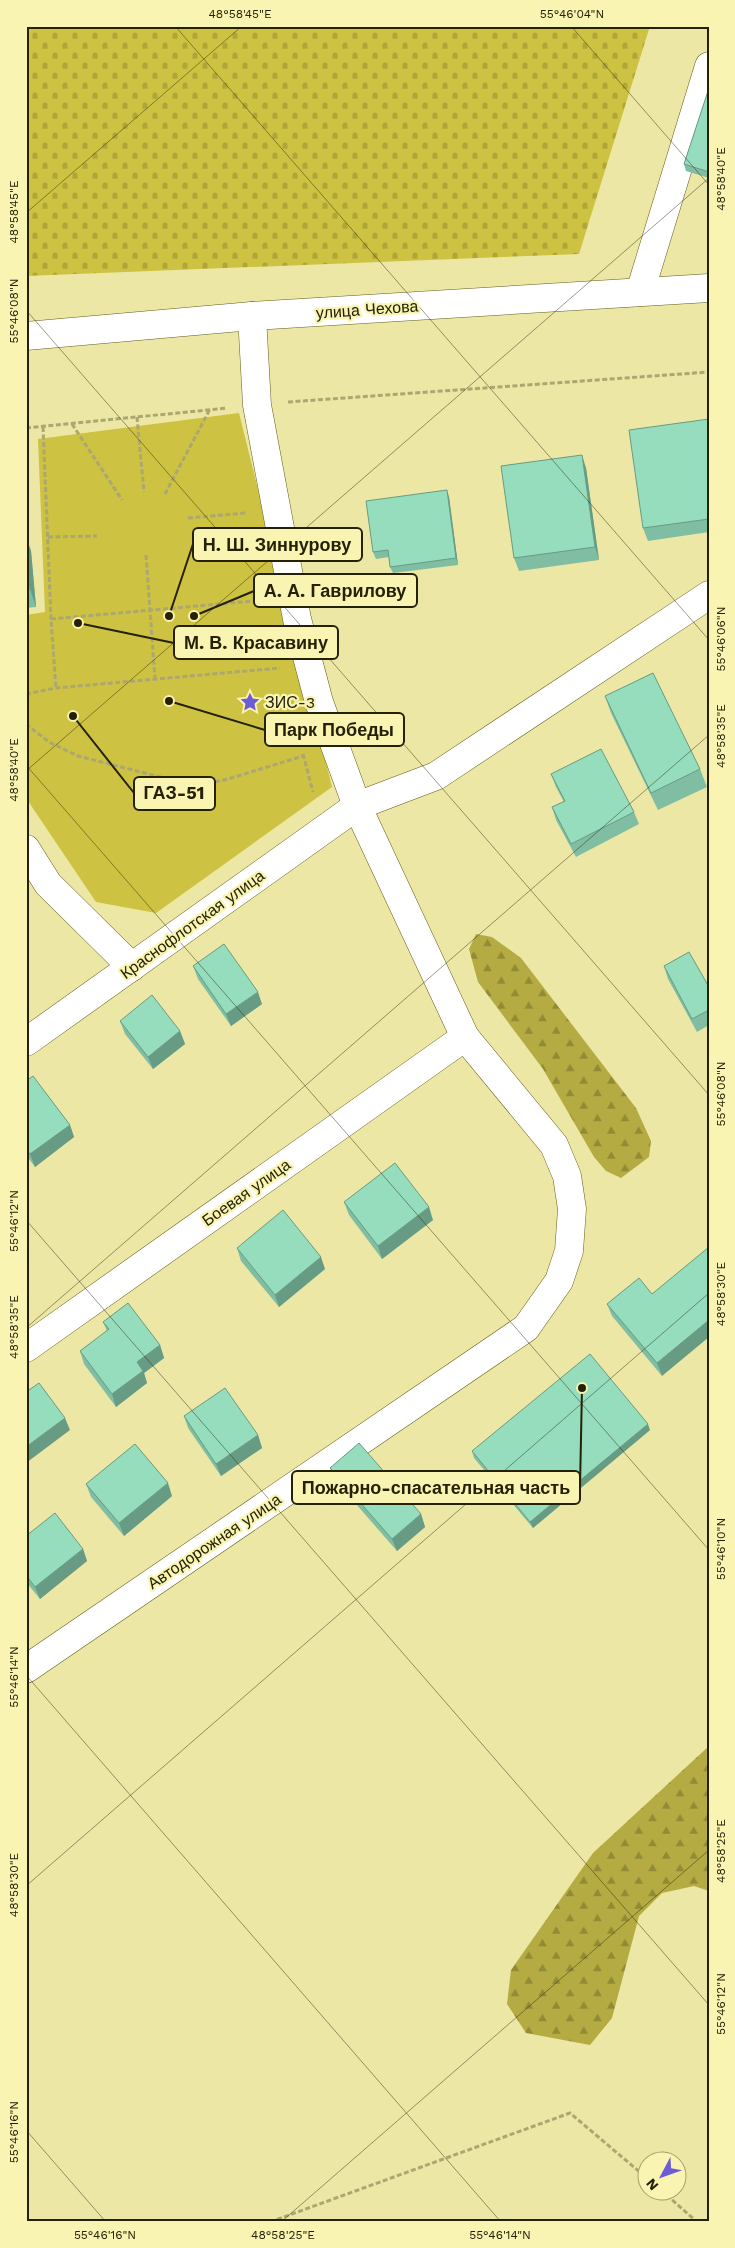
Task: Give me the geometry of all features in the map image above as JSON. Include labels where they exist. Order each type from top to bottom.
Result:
[{"type":"street","points":[[640,292],[709,66]]},
{"type":"street","name":"улица Чехова","points":[[26,336],[252,316],[709,288]]},
{"type":"street","points":[[252,316],[257,405],[297,619],[319,702],[357,806],[465,1037]]},
{"type":"street","name":"Краснофлотская улица","points":[[26,1042],[357,806],[436,776],[709,595]]},
{"type":"street","points":[[26,850],[48,884],[132,967]]},
{"type":"street","name":"Автодорожная улица","points":[[26,1669],[526,1328],[559,1281],[569,1251],[572,1209],[567,1176],[554,1145],[465,1037]]},
{"type":"street","name":"Боевая улица","points":[[26,1348],[465,1037]]},
{"type":"path","points":[[26,428],[257,405],[709,372]]},
{"type":"path","points":[[165,494],[210,409]]},
{"type":"path","points":[[137,417],[144,492]]},
{"type":"path","points":[[72,424],[122,500]]},
{"type":"path","points":[[43,427],[51,619],[56,688]]},
{"type":"path","points":[[188,518],[252,512]]},
{"type":"path","points":[[48,537],[97,536]]},
{"type":"path","points":[[146,555],[156,679]]},
{"type":"path","points":[[51,619],[267,600]]},
{"type":"path","points":[[26,694],[56,688],[283,668]]},
{"type":"path","points":[[26,724],[49,742],[78,756],[196,786],[228,779],[304,756]]},
{"type":"path","points":[[270,2222],[570,2112],[638,2170]]},
{"type":"path","points":[[672,2200],[697,2222]]},
{"type":"green space","points":[[26,26],[650,26],[579,254],[26,276]]},
{"type":"green space","points":[[239,413],[332,787],[156,913],[96,902],[26,798],[26,615],[45,612],[38,439]]},
{"type":"green space","points":[[476,934],[492,937],[521,958],[636,1108],[651,1141],[649,1157],[621,1178],[606,1171],[594,1157],[543,1069],[478,982],[469,949]]},
{"type":"green space","points":[[709,1746],[709,1891],[694,1886],[662,1893],[639,1916],[612,2018],[590,2045],[526,2033],[507,2004],[511,1970],[593,1853]]},
{"type":"building","points":[[709,88],[709,172],[684,164]]},
{"type":"building","points":[[709,419],[709,519],[643,528],[629,430]]},
{"type":"building","points":[[582,455],[595,547],[514,558],[501,466]]},
{"type":"building","points":[[447,490],[456,558],[390,567],[388,550],[373,552],[366,501]]},
{"type":"building","points":[[26,548],[30,589],[26,590]]},
{"type":"building","points":[[653,673],[700,769],[651,793],[605,696]]},
{"type":"building","points":[[601,749],[634,812],[571,844],[552,807],[565,801],[551,774]]},
{"type":"building","points":[[224,944],[258,992],[226,1014],[193,966]]},
{"type":"building","points":[[689,952],[709,987],[709,1010],[692,1019],[664,966]]},
{"type":"building","points":[[152,995],[180,1031],[148,1057],[120,1021]]},
{"type":"building","points":[[33,1076],[70,1125],[30,1154],[26,1149],[26,1081]]},
{"type":"building","points":[[395,1163],[429,1207],[378,1246],[344,1202]]},
{"type":"building","points":[[283,1210],[321,1257],[275,1295],[237,1248]]},
{"type":"building","points":[[709,1247],[709,1320],[657,1363],[607,1304],[639,1278],[652,1294]]},
{"type":"building","points":[[128,1303],[160,1345],[137,1362],[143,1371],[112,1394],[80,1351],[109,1329],[103,1322]]},
{"type":"building","points":[[590,1354],[648,1424],[530,1522],[472,1451]]},
{"type":"building","points":[[39,1383],[65,1418],[26,1447],[26,1392]]},
{"type":"building","points":[[225,1388],[258,1435],[216,1464],[184,1416]]},
{"type":"building","points":[[359,1443],[421,1514],[392,1539],[330,1468]]},
{"type":"building","points":[[135,1444],[168,1483],[119,1523],[86,1484]]},
{"type":"building","points":[[55,1513],[83,1549],[35,1587],[26,1575],[26,1536]]},
{"type":"place","name":"Н. Ш. Зиннурову","points":[[169,616]]},
{"type":"place","name":"А. А. Гаврилову","points":[[194,616]]},
{"type":"place","name":"М. В. Красавину","points":[[78,623]]},
{"type":"place","name":"Парк Победы","points":[[169,701]]},
{"type":"place","name":"ЗИС-3","points":[[250,702]]},
{"type":"place","name":"ГАЗ-51","points":[[73,716]]},
{"type":"place","name":"Пожарно-спасательная часть","points":[[582,1388]]}]
